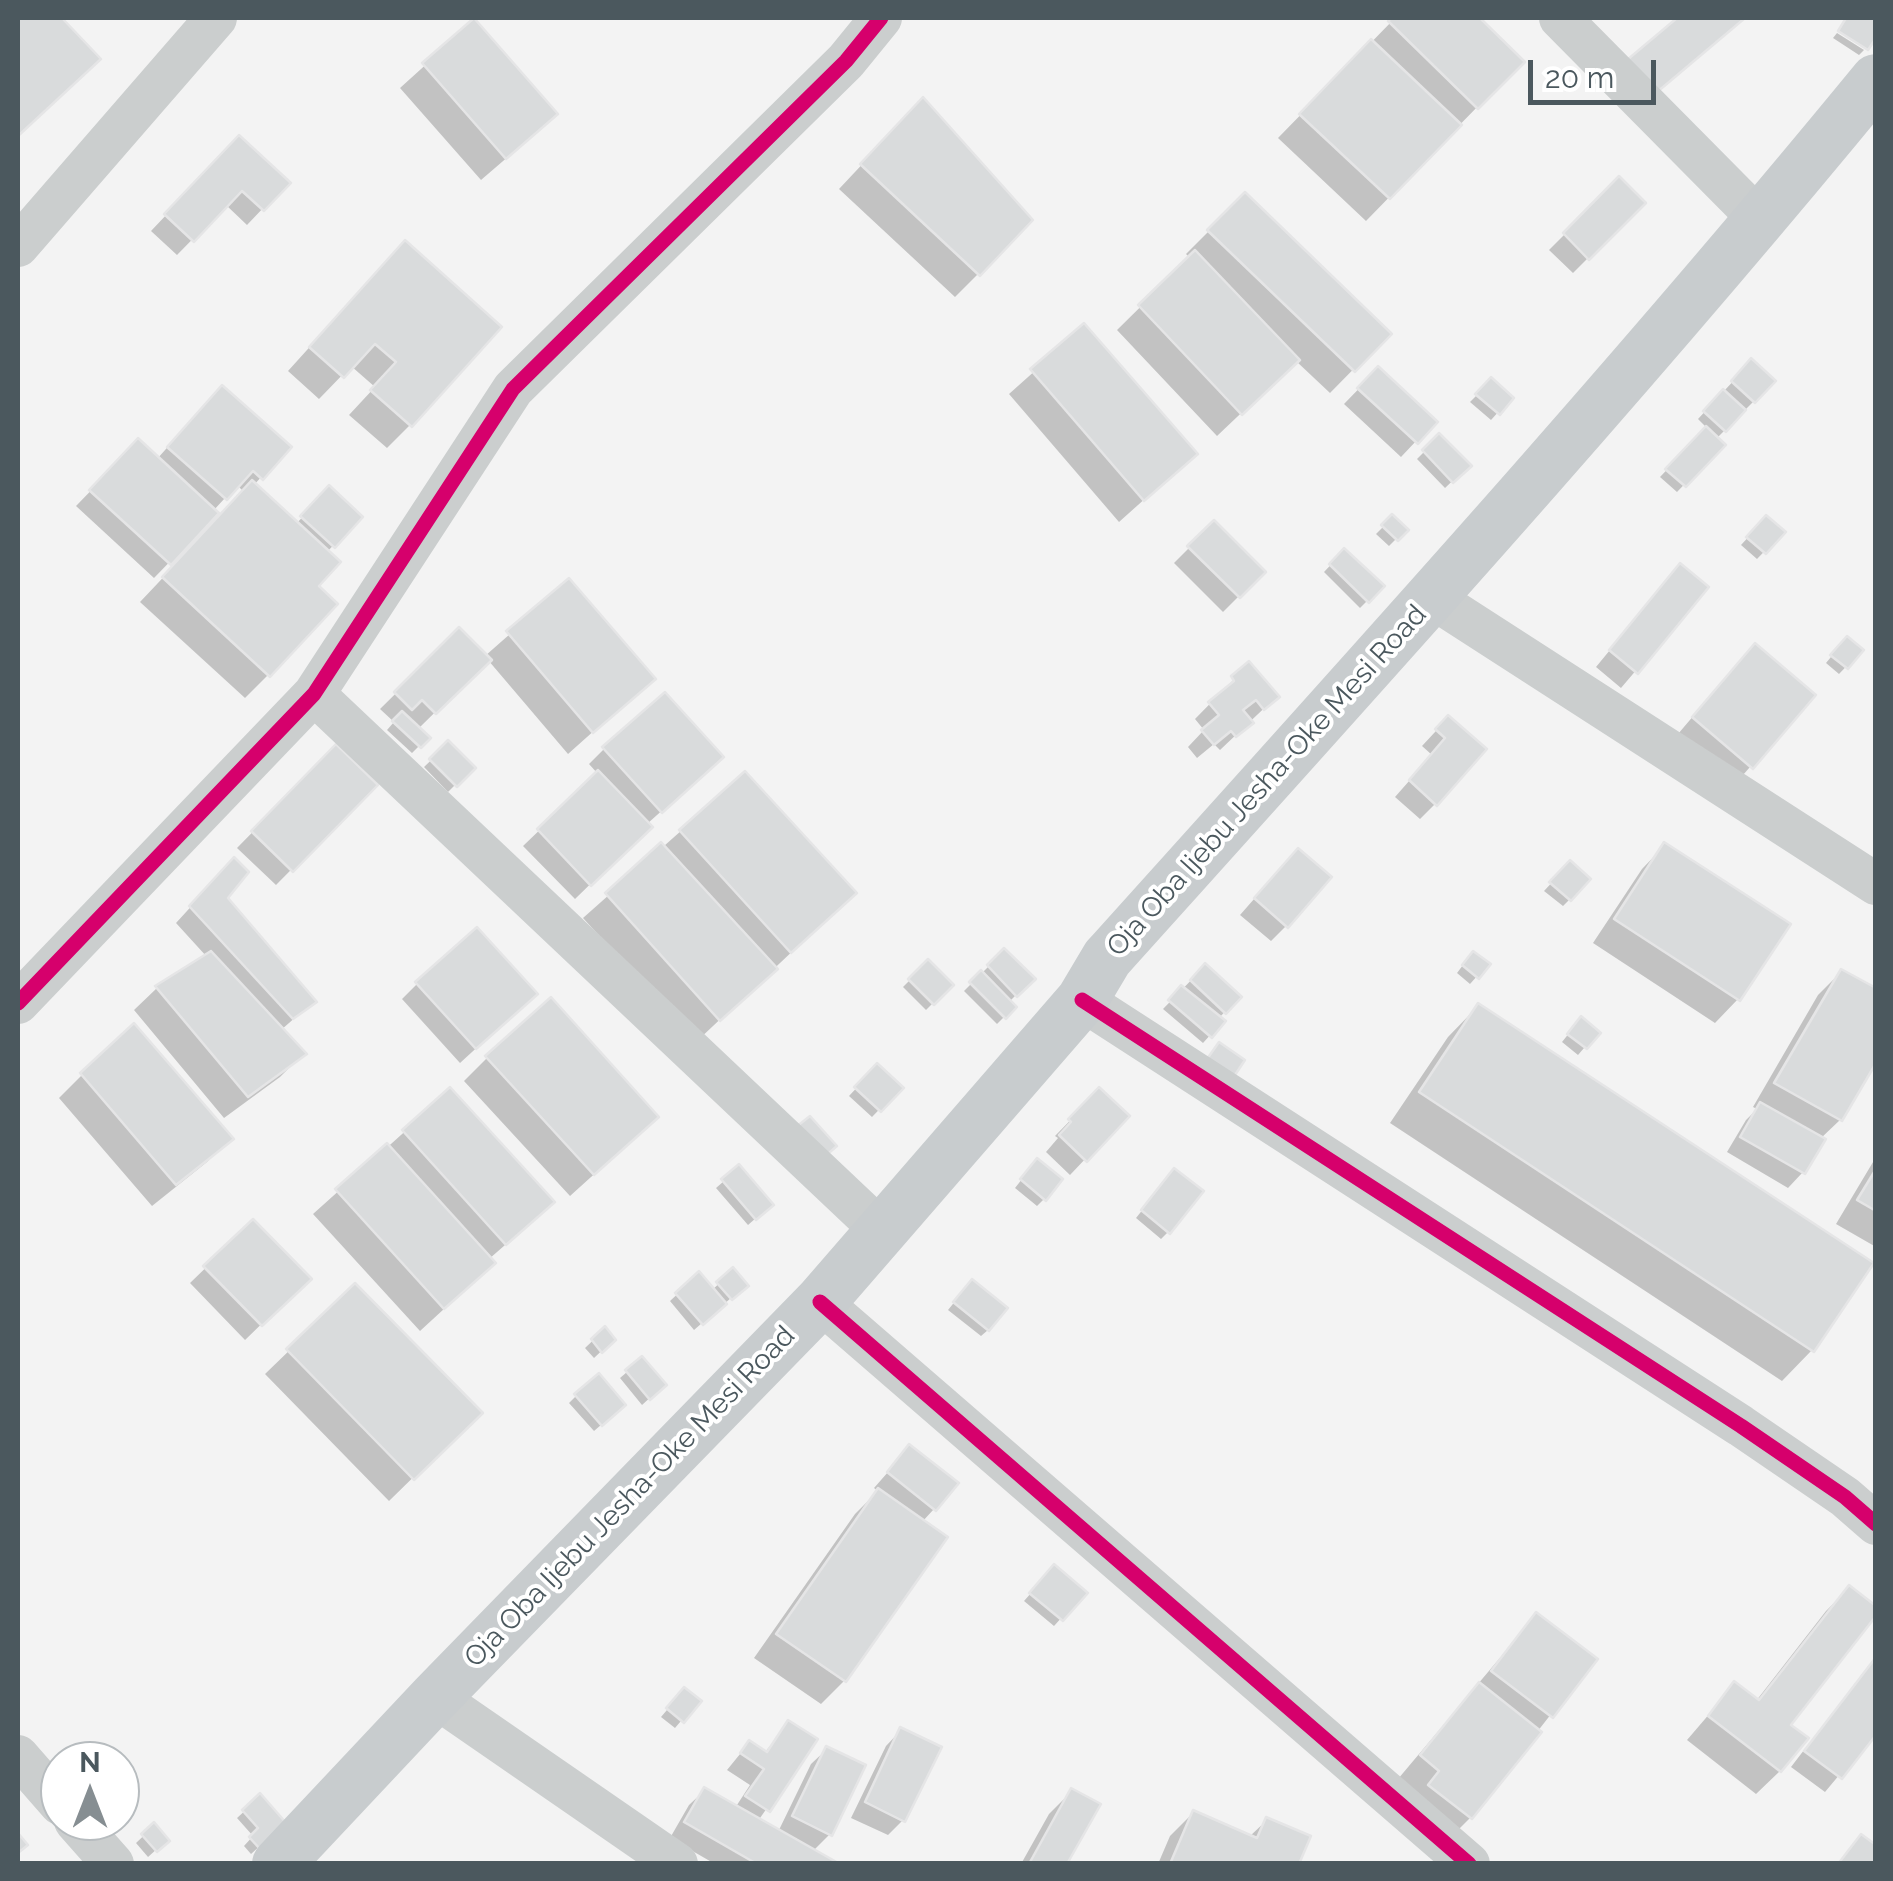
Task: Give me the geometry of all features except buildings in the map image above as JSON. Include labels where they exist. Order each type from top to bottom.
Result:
[{"type":"main road","name":"Oja Oba Ijebu Jesha-Oke Mesi Road","points":[[278,1864],[435,1696],[820,1302],[1082,1000],[1107,958],[1431,597],[1760,220],[1876,80]]},
{"type":"street","points":[[18,246],[216,18]]},
{"type":"street","points":[[18,1004],[314,694],[513,389],[846,61],[882,18]]},
{"type":"street","points":[[1560,18],[1760,220]]},
{"type":"street","points":[[1431,597],[1876,884]]},
{"type":"street","points":[[314,694],[882,1231]]},
{"type":"street","points":[[1082,1000],[1742,1426],[1876,1524]]},
{"type":"street","points":[[820,1302],[1469,1864]]},
{"type":"street","points":[[435,1696],[676,1864]]},
{"type":"street","points":[[18,1756],[40,1781]]},
{"type":"street","points":[[93,1841],[113,1864]]},
{"type":"cycle path","points":[[18,1003],[314,694],[513,389],[846,61],[881,18]]},
{"type":"cycle path","points":[[1082,1000],[1741,1426],[1845,1497],[1876,1524]]},
{"type":"cycle path","points":[[820,1302],[1469,1864]]}]
